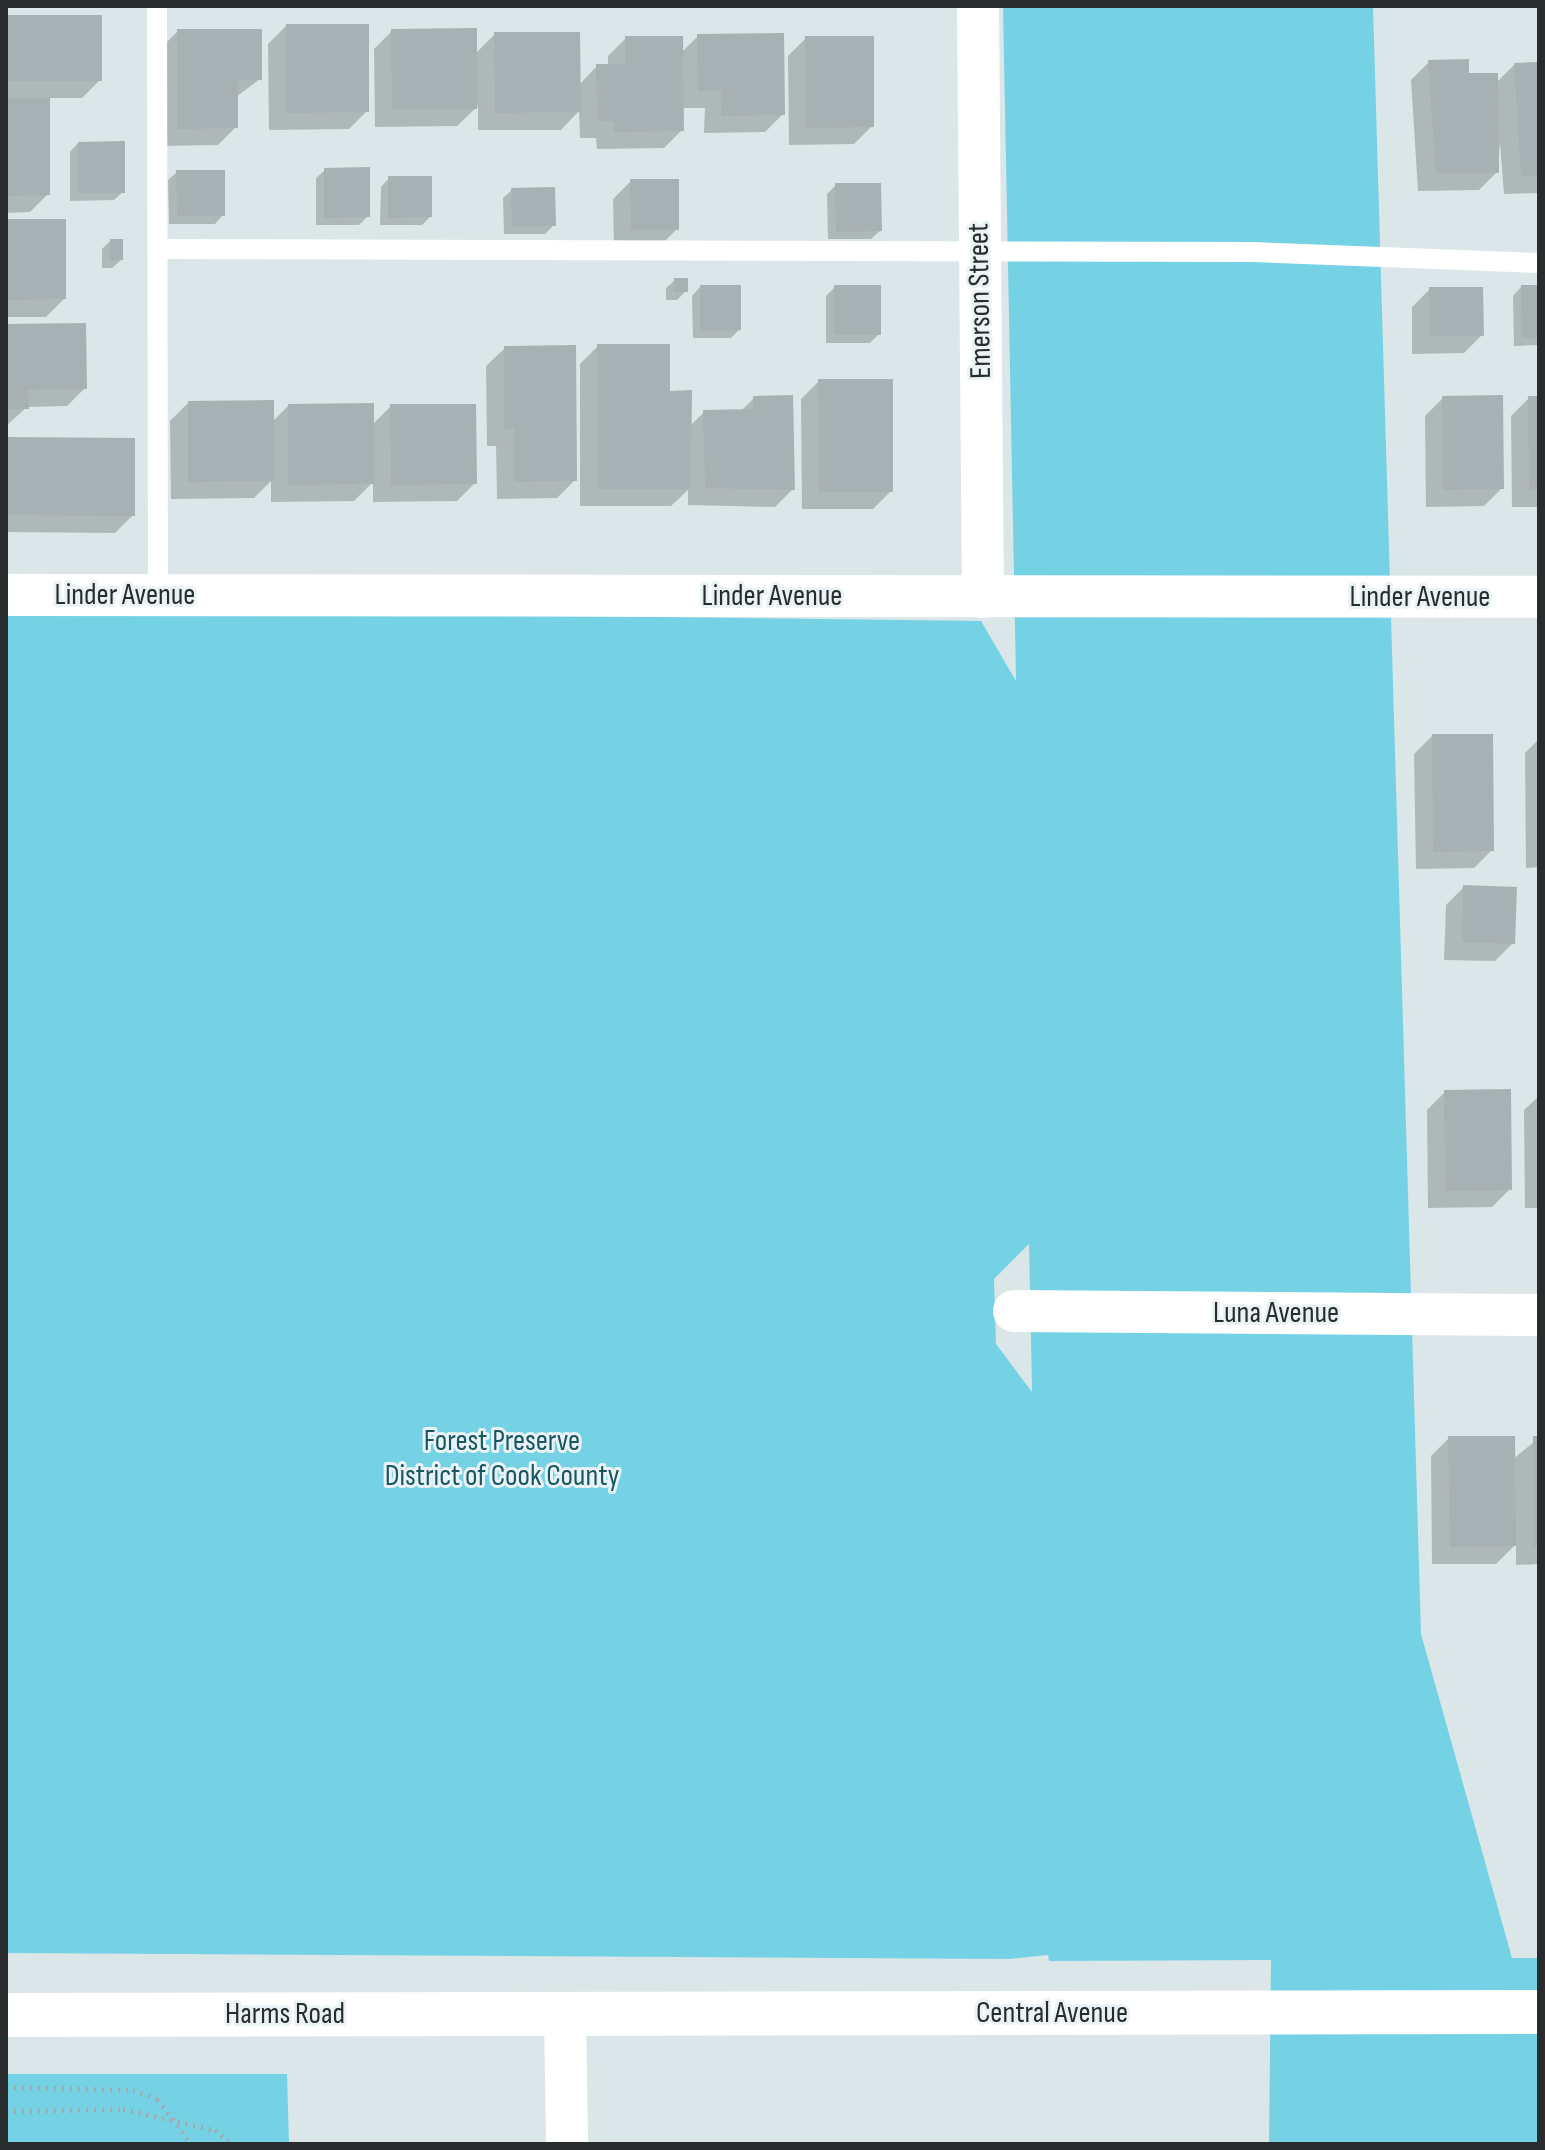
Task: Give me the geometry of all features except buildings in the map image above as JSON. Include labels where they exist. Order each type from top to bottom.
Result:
[{"type":"main road","name":"Central Avenue","points":[[565,2014],[1539,2012]]},
{"type":"main road","name":"Harms Road","points":[[6,2015],[565,2014]]},
{"type":"street","name":"Emerson Street","points":[[978,6],[983,597]]},
{"type":"street","name":"Linder Avenue","points":[[6,595],[1539,597]]},
{"type":"street","name":"Luna Avenue","points":[[1014,1311],[1539,1315]]},
{"type":"street","points":[[565,2014],[567,2144]]},
{"type":"lane","points":[[157,6],[158,595]]},
{"type":"lane","points":[[159,249],[1252,252],[1539,263]]},
{"type":"path","points":[[6,2087],[133,2090],[158,2099],[178,2122],[191,2144]]},
{"type":"path","points":[[6,2111],[123,2109],[215,2130],[232,2144]]},
{"type":"green space","name":"Forest Preserve District of Cook County","points":[[1003,6],[1373,6],[1421,1634],[1512,1958],[1539,1958],[1539,2144],[1269,2144],[1271,1960],[1049,1961],[1048,1955],[1009,1959],[6,1953],[6,609],[981,621],[1016,681]],"holes":[[[1029,1244],[1032,1392],[996,1344],[994,1279]]]},
{"type":"green space","points":[[6,2074],[287,2074],[289,2144],[6,2144]]}]
